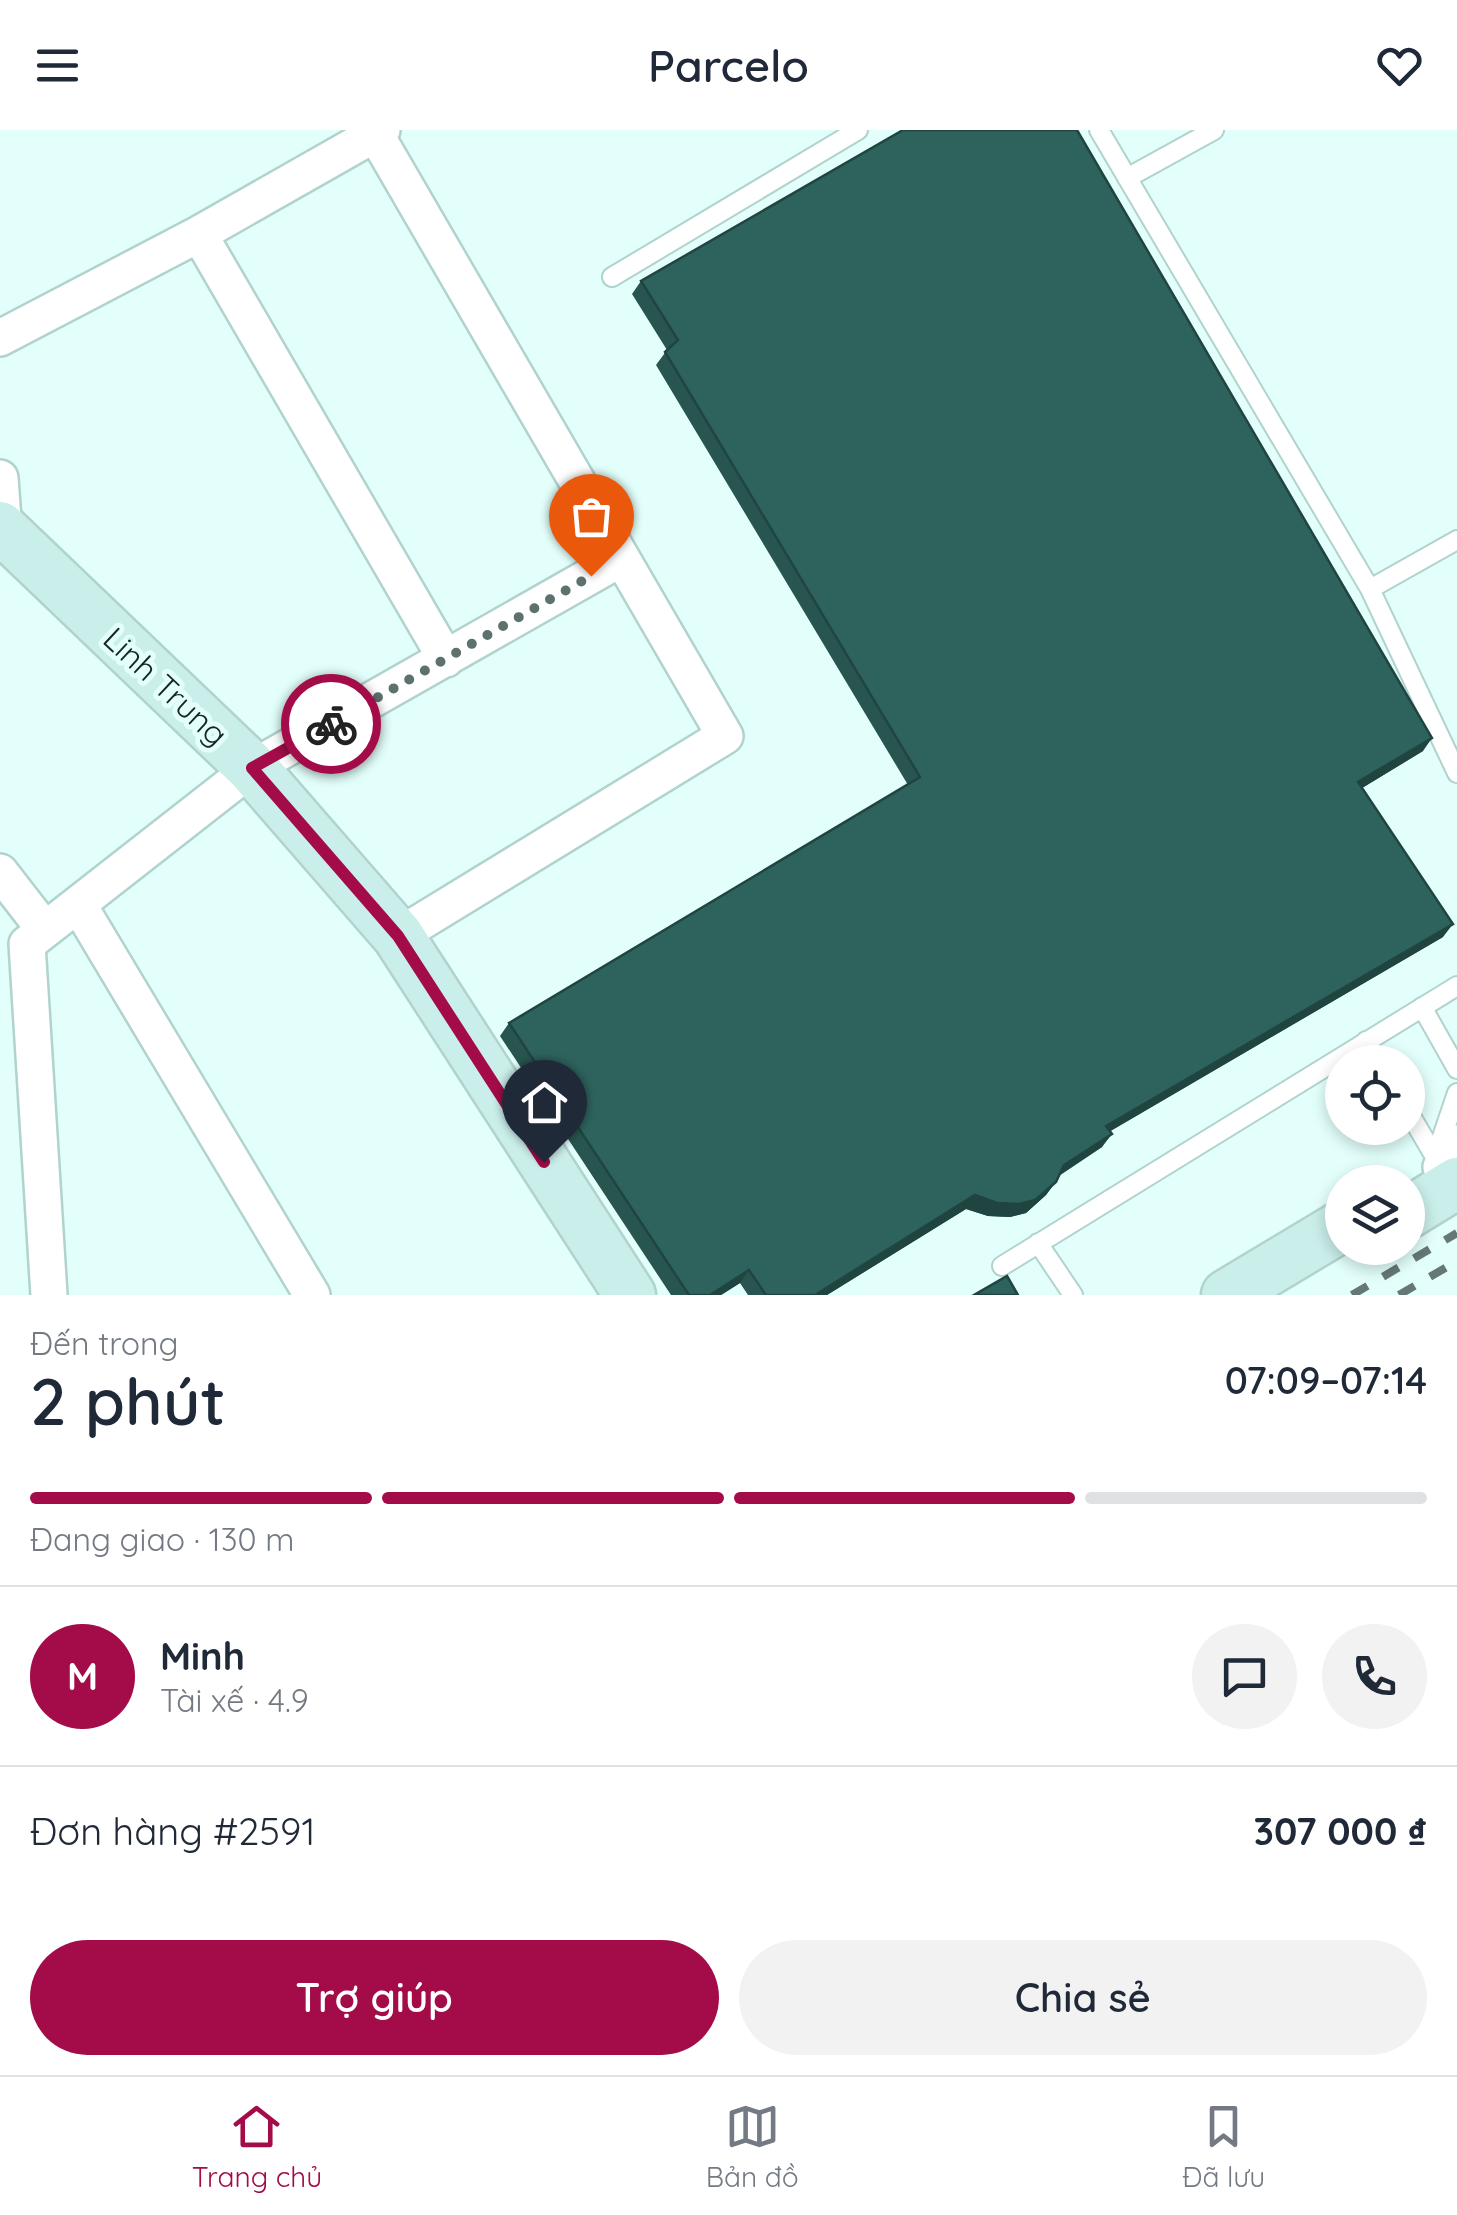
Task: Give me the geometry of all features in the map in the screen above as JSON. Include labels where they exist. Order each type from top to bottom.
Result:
[{"type":"street","points":[[0,338],[199,234],[377,131],[725,736],[398,936]]},
{"type":"street","points":[[199,234],[446,659]]},
{"type":"street","points":[[0,478],[2,530]]},
{"type":"street","name":"Linh Trung","points":[[2,530],[252,768],[398,936],[624,1293]]},
{"type":"street","points":[[49,1295],[27,944],[252,768],[620,559]]},
{"type":"street","points":[[0,872],[45,930]]},
{"type":"street","points":[[78,904],[312,1295]]},
{"type":"street","points":[[1425,1190],[1442,1166]]},
{"type":"street","points":[[1227,1295],[1325,1236]]},
{"type":"street","points":[[1274,1295],[1325,1264]]},
{"type":"lane","points":[[612,277],[858,130]]},
{"type":"lane","points":[[1098,130],[1370,589],[1457,772]]},
{"type":"lane","points":[[1128,178],[1214,130]]},
{"type":"lane","points":[[1370,589],[1457,540]]},
{"type":"lane","points":[[1002,1266],[1457,986]]},
{"type":"lane","points":[[1422,1007],[1457,1069]]},
{"type":"lane","points":[[1366,1041],[1368,1045]]},
{"type":"lane","points":[[1442,1166],[1457,1093]]},
{"type":"lane","points":[[1425,1138],[1442,1166]]},
{"type":"lane","points":[[1038,1243],[1073,1295]]},
{"type":"building","points":[[903,130],[1077,130],[1432,738],[1358,782],[1453,924],[1106,1126],[1112,1134],[1064,1165],[1056,1182],[1035,1200],[997,1203],[975,1195],[815,1295],[766,1295],[749,1270],[710,1295],[689,1295],[509,1023],[920,777],[665,352],[678,340],[641,281]]},
{"type":"building","points":[[1007,1276],[1018,1295],[974,1295]]},
{"type":"railway","points":[[1352,1295],[1457,1233]]},
{"type":"railway","points":[[1399,1295],[1457,1261]]},
{"type":"way so far","points":[[331,724],[591,576]]},
{"type":"route","points":[[331,724],[252,768],[398,936],[544,1162]]}]
